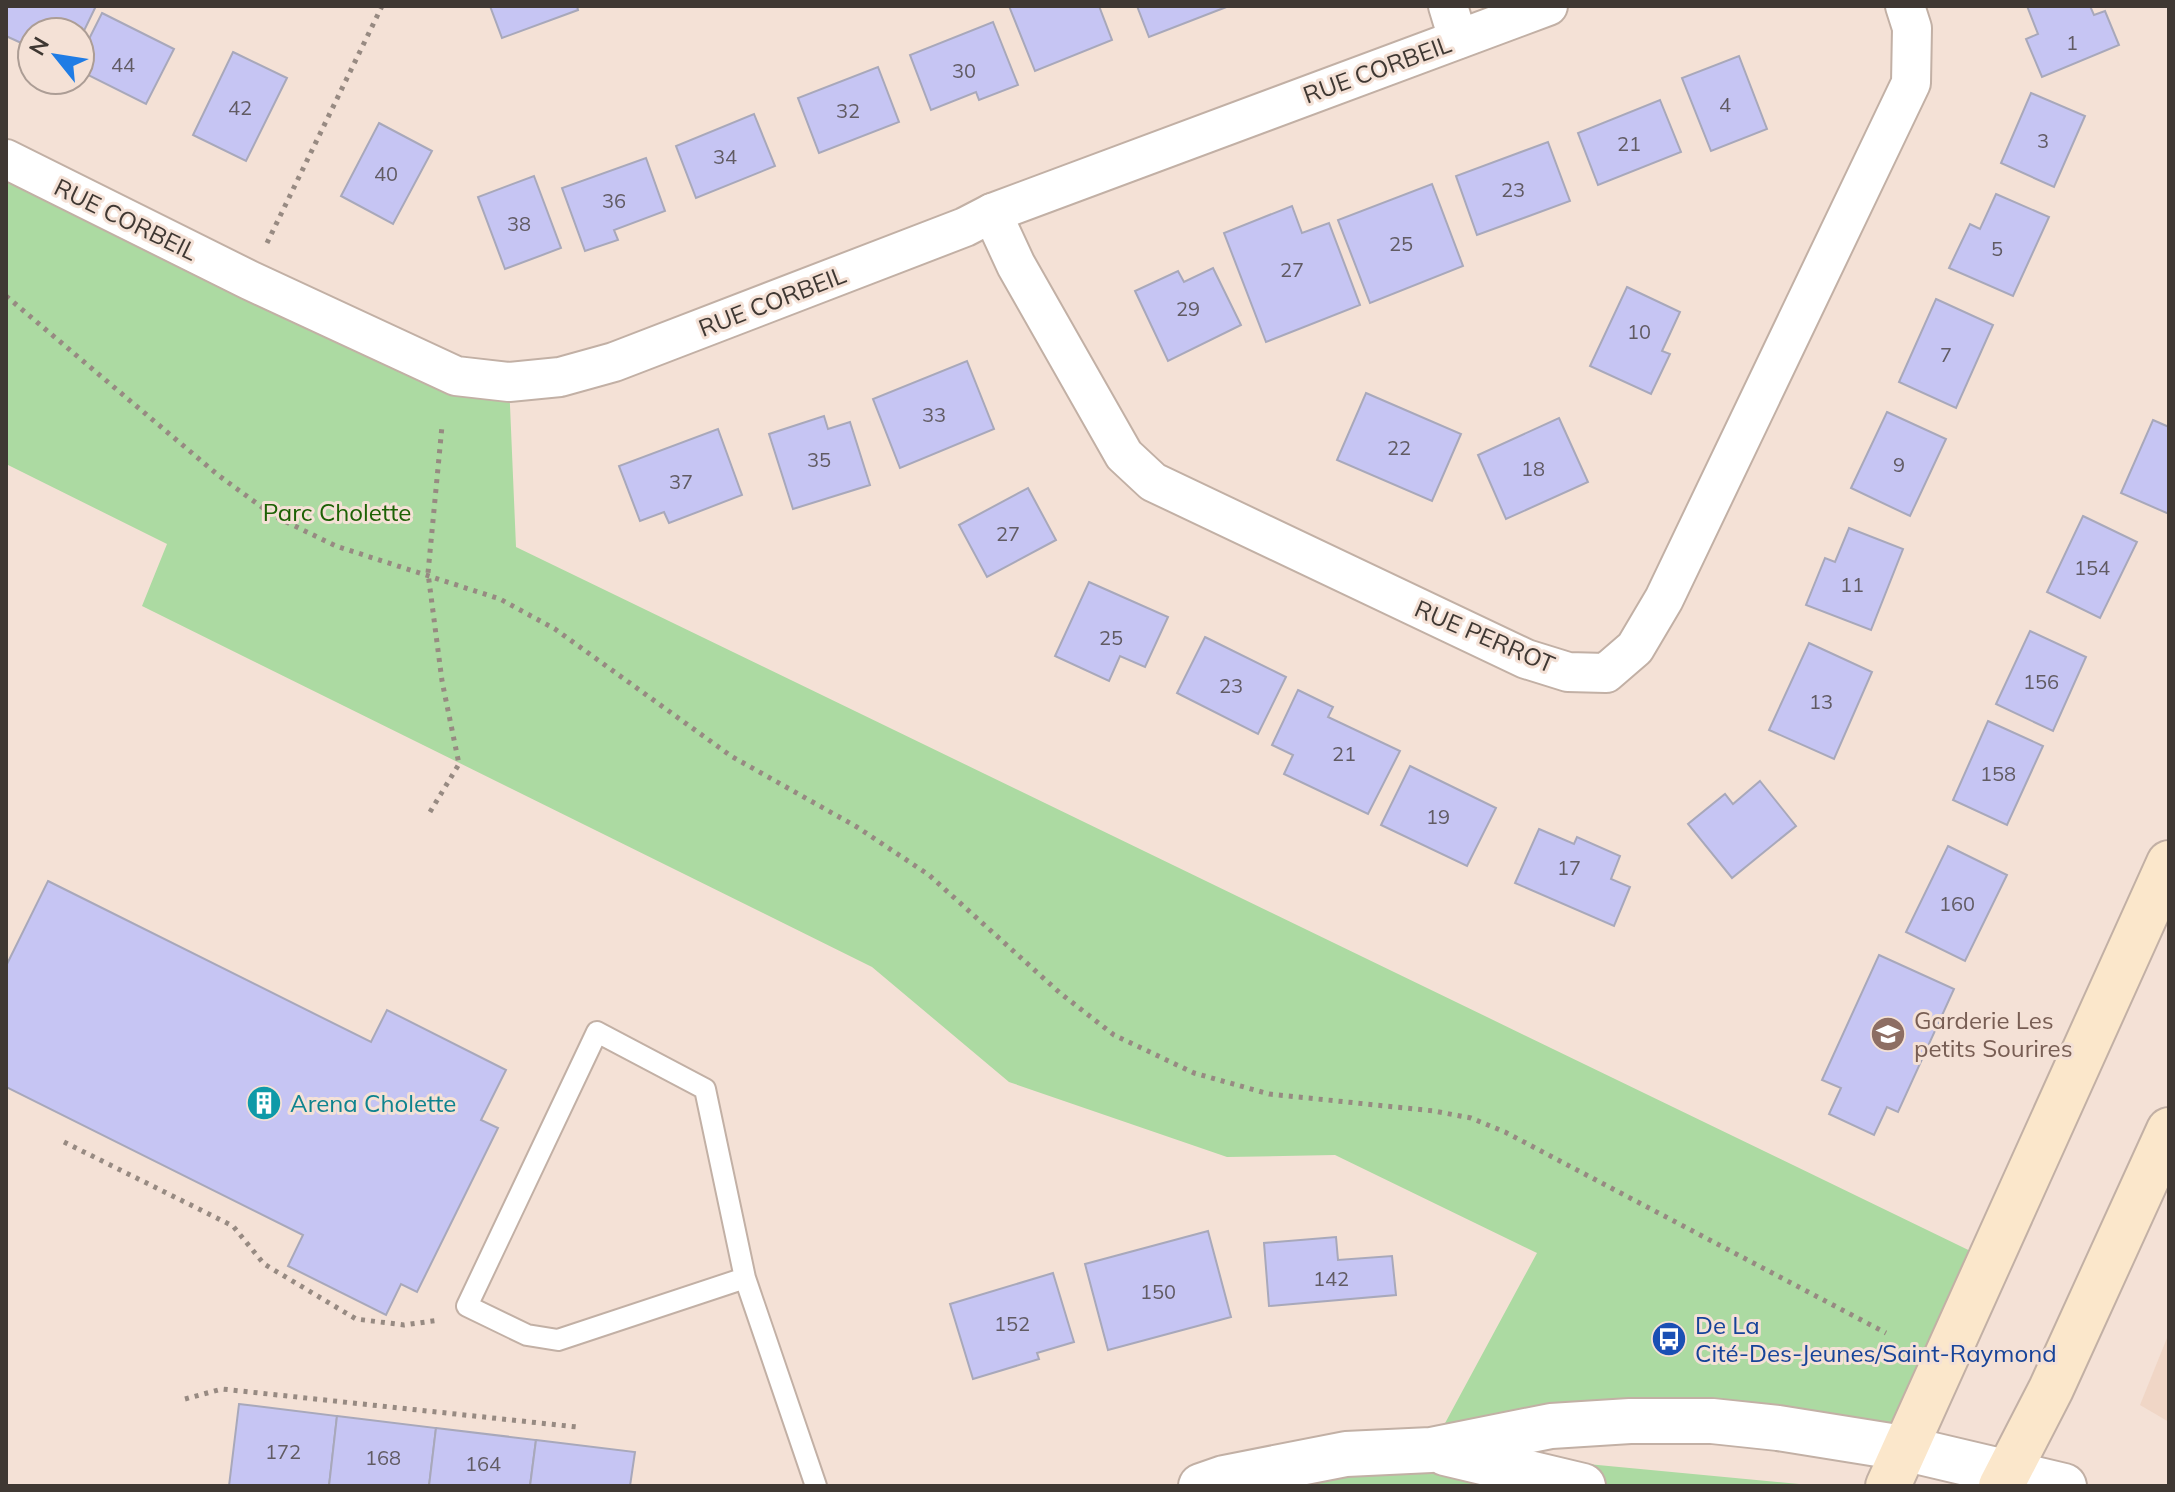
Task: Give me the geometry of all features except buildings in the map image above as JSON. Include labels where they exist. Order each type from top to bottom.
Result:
[{"type":"main road","points":[[1895,1467],[2169,863]]},
{"type":"main road","points":[[2005,1479],[2051,1389],[2169,1130]]},
{"type":"street","name":"RUE CORBEIL","points":[[6,159],[249,280],[456,376],[509,382],[560,377],[614,362],[965,227],[992,213],[1453,22],[1548,6]]},
{"type":"street","name":"RUE PERROT","points":[[992,213],[1016,265],[1124,455],[1153,482],[1526,659],[1568,672],[1606,673],[1635,648],[1664,599],[1911,83],[1912,28],[1905,6]]},
{"type":"street","points":[[1201,1486],[1224,1478],[1346,1454],[1431,1450],[1551,1426],[1630,1421],[1712,1421],[1895,1467],[2064,1486]]},
{"type":"street","points":[[1431,1450],[1583,1486]]},
{"type":"lane","points":[[745,1278],[558,1340],[527,1335],[467,1306],[597,1032],[705,1089],[745,1278],[816,1486]]},
{"type":"path","points":[[249,280],[382,6]]},
{"type":"path","points":[[6,296],[218,475],[274,516],[336,546],[428,573],[500,599],[555,629],[731,756],[857,827],[929,875],[1060,993],[1114,1035],[1194,1073],[1269,1094],[1434,1111],[1471,1118],[1505,1132],[1886,1333]]},
{"type":"path","points":[[430,812],[459,764],[442,681],[428,573],[442,426]]},
{"type":"path","points":[[64,1142],[233,1226],[264,1264],[356,1319],[404,1325],[441,1320]]},
{"type":"path","points":[[185,1399],[222,1389],[577,1427]]},
{"type":"shaded area","points":[[2169,1333],[2169,1422],[2140,1405]]},
{"type":"green space","name":"Parc Cholette","points":[[6,159],[509,382],[516,547],[1989,1260],[1903,1448],[1712,1421],[1481,1454],[1820,1486],[1196,1486],[1430,1451],[1537,1253],[1335,1155],[1227,1157],[1009,1082],[872,967],[142,606],[167,544],[6,464]]},
{"type":"place","name":"Garderie Les petits Sourires","points":[[1888,1034]]},
{"type":"place","name":"Arena Cholette","points":[[264,1103]]},
{"type":"place","name":"De La Cité-Des-Jeunes/Saint-Raymond","points":[[1669,1339]]}]
